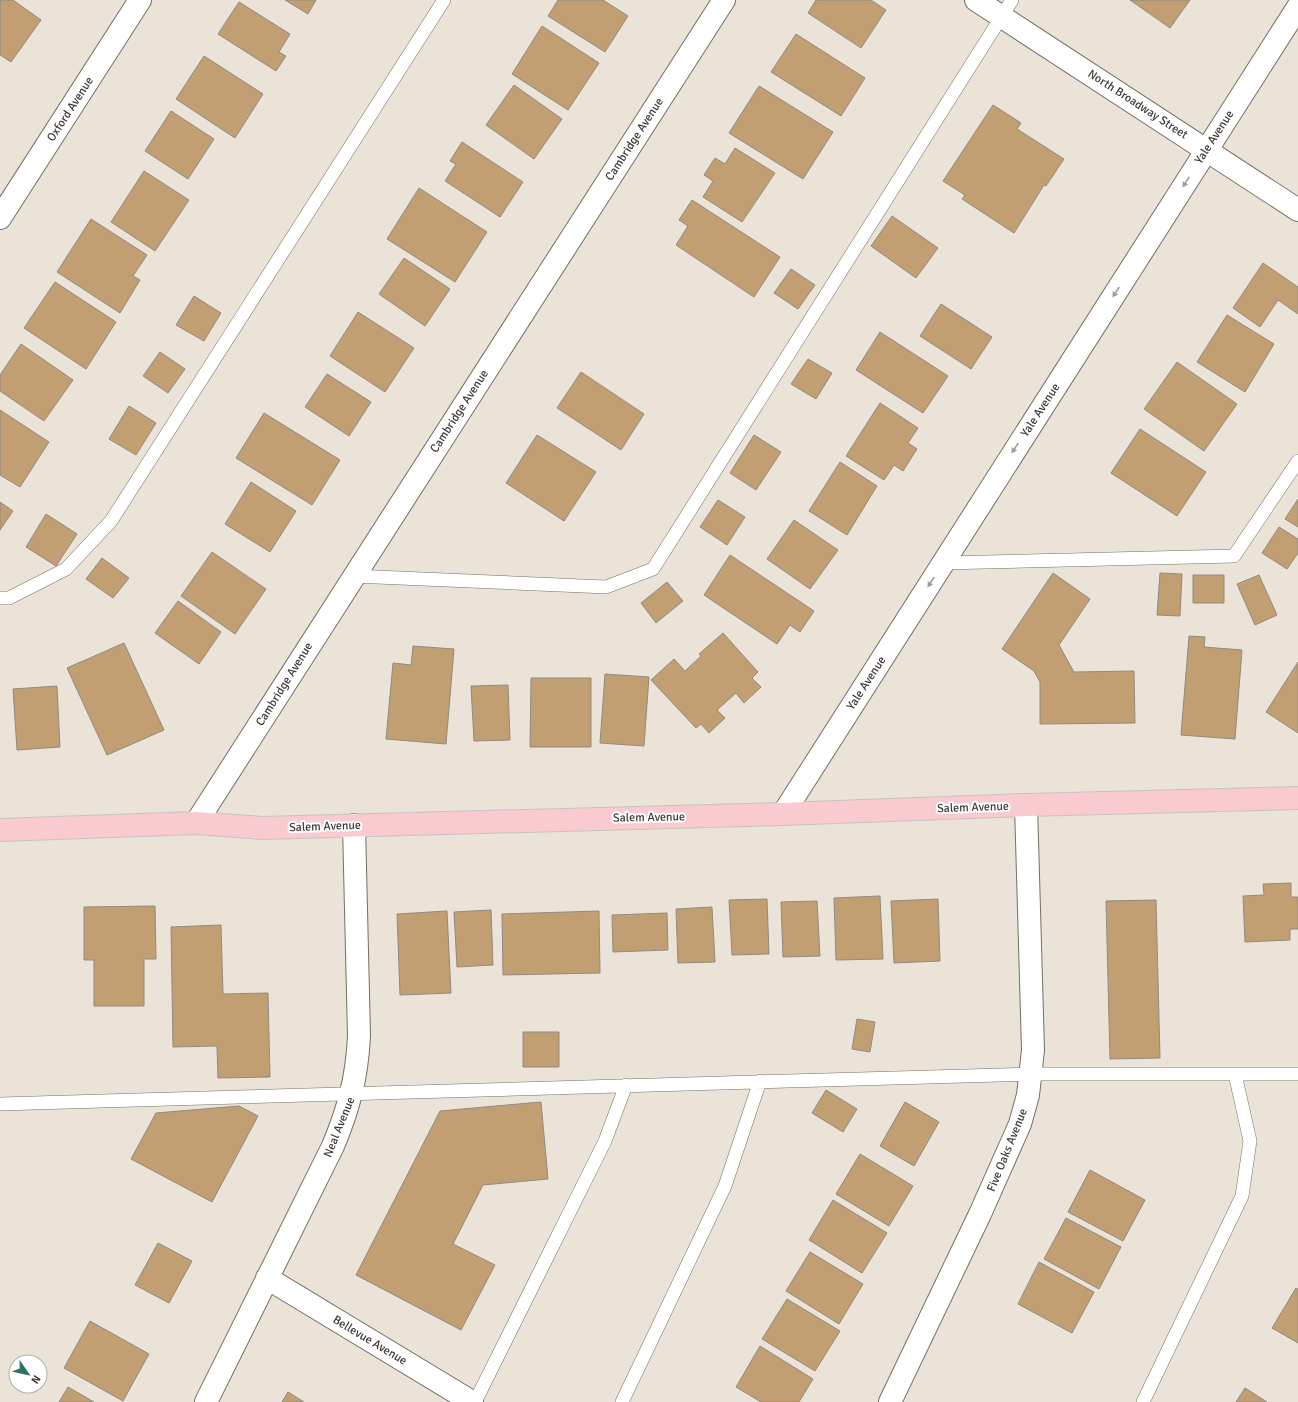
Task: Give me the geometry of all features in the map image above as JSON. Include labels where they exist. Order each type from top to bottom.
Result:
[{"type":"main road","name":"Salem Avenue","points":[[0,830],[196,823],[262,828],[1298,798]]},
{"type":"street","name":"Oxford Avenue","points":[[0,218],[140,0]]},
{"type":"street","name":"Cambridge Avenue","points":[[196,823],[353,576],[724,0]]},
{"type":"street","name":"North Broadway Street","points":[[976,0],[1007,8],[1207,149],[1298,210]]},
{"type":"street","name":"Yale Avenue","points":[[783,814],[1298,7]]},
{"type":"street","name":"Five Oaks Avenue","points":[[890,1402],[980,1214],[1020,1124],[1028,1095],[1033,1050],[1026,805]]},
{"type":"street","name":"Neal Avenue","points":[[206,1402],[333,1146],[345,1118],[353,1093],[358,1062],[359,1036],[354,825]]},
{"type":"street","name":"Bellevue Avenue","points":[[268,1278],[472,1402]]},
{"type":"lane","points":[[0,598],[10,598],[66,569],[111,520],[444,0]]},
{"type":"lane","points":[[353,576],[606,587],[653,569],[1007,8]]},
{"type":"lane","points":[[942,563],[1234,556],[1298,460]]},
{"type":"lane","points":[[0,1104],[1031,1074],[1298,1074]]},
{"type":"lane","points":[[1143,1402],[1242,1196],[1250,1141],[1236,1074]]},
{"type":"lane","points":[[622,1402],[725,1186],[760,1081]]},
{"type":"lane","points":[[475,1402],[604,1141],[626,1085]]},
{"type":"building","points":[[0,0],[13,0],[41,20],[11,62],[0,55]]},
{"type":"building","points":[[285,0],[316,0],[308,14]]},
{"type":"building","points":[[558,0],[603,0],[628,16],[605,52],[548,16]]},
{"type":"building","points":[[816,0],[871,0],[886,10],[861,48],[808,13]]},
{"type":"building","points":[[1130,0],[1190,0],[1170,28]]},
{"type":"building","points":[[239,2],[290,34],[279,52],[286,56],[276,71],[218,34]]},
{"type":"building","points":[[542,26],[599,63],[568,110],[512,74]]},
{"type":"building","points":[[796,34],[865,78],[841,116],[771,72]]},
{"type":"building","points":[[204,56],[263,94],[235,138],[176,99]]},
{"type":"building","points":[[514,85],[562,119],[534,159],[486,125]]},
{"type":"building","points":[[759,86],[833,132],[803,179],[729,133]]},
{"type":"building","points":[[993,105],[1021,123],[1017,129],[1064,159],[1046,186],[1044,185],[1014,233],[962,199],[965,195],[943,181]]},
{"type":"building","points":[[171,111],[214,139],[188,179],[145,151]]},
{"type":"building","points":[[462,142],[523,182],[500,217],[445,181],[456,164],[450,161]]},
{"type":"building","points":[[735,148],[775,173],[742,222],[703,197],[713,181],[704,175],[715,158],[725,164]]},
{"type":"building","points":[[144,171],[189,200],[155,251],[111,222]]},
{"type":"building","points":[[419,188],[487,232],[455,282],[387,239]]},
{"type":"building","points":[[692,200],[780,257],[754,297],[676,245],[688,226],[679,220]]},
{"type":"building","points":[[892,216],[938,248],[916,278],[871,246]]},
{"type":"building","points":[[91,219],[147,255],[133,276],[140,280],[120,313],[57,272]]},
{"type":"building","points":[[404,258],[450,289],[425,326],[379,294]]},
{"type":"building","points":[[1263,263],[1298,287],[1298,314],[1278,300],[1260,327],[1233,308]]},
{"type":"building","points":[[791,269],[815,285],[798,309],[774,293]]},
{"type":"building","points":[[55,282],[116,322],[86,369],[24,328]]},
{"type":"building","points":[[194,296],[221,313],[204,341],[176,325]]},
{"type":"building","points":[[941,304],[992,337],[971,369],[920,336]]},
{"type":"building","points":[[358,312],[414,348],[385,392],[330,356]]},
{"type":"building","points":[[1227,315],[1274,344],[1245,392],[1197,362]]},
{"type":"building","points":[[880,332],[948,376],[923,413],[856,370]]},
{"type":"building","points":[[21,344],[73,380],[44,421],[0,391],[0,375]]},
{"type":"building","points":[[160,352],[185,369],[168,393],[143,376]]},
{"type":"building","points":[[808,359],[832,373],[816,399],[791,384]]},
{"type":"building","points":[[1177,362],[1237,404],[1204,451],[1144,409]]},
{"type":"building","points":[[581,372],[644,414],[621,450],[557,408]]},
{"type":"building","points":[[327,374],[371,402],[349,436],[305,407]]},
{"type":"building","points":[[880,403],[918,428],[908,443],[917,449],[903,471],[894,465],[884,480],[846,456]]},
{"type":"building","points":[[129,406],[156,423],[136,455],[109,439]]},
{"type":"building","points":[[0,410],[49,442],[20,487],[0,475]]},
{"type":"building","points":[[264,413],[340,460],[312,505],[236,458]]},
{"type":"building","points":[[1140,429],[1206,472],[1177,516],[1111,473]]},
{"type":"building","points":[[537,435],[596,472],[564,521],[506,483]]},
{"type":"building","points":[[754,435],[781,452],[756,490],[730,473]]},
{"type":"building","points":[[840,462],[877,486],[847,535],[809,511]]},
{"type":"building","points":[[251,482],[296,511],[270,552],[225,524]]},
{"type":"building","points":[[1298,499],[1298,527],[1285,519]]},
{"type":"building","points":[[718,500],[745,517],[727,545],[700,527]]},
{"type":"building","points":[[0,502],[13,511],[0,530]]},
{"type":"building","points":[[46,514],[77,534],[56,566],[26,547]]},
{"type":"building","points":[[794,520],[838,550],[810,589],[767,559]]},
{"type":"building","points":[[1279,527],[1298,539],[1298,553],[1287,569],[1262,553]]},
{"type":"building","points":[[212,552],[266,589],[235,634],[181,596]]},
{"type":"building","points":[[730,555],[814,611],[800,632],[790,625],[777,644],[704,595]]},
{"type":"building","points":[[102,558],[129,578],[113,598],[86,579]]},
{"type":"building","points":[[1053,573],[1090,599],[1059,645],[1074,672],[1134,671],[1135,723],[1040,724],[1040,682],[1034,671],[1002,649]]},
{"type":"building","points":[[1160,573],[1182,574],[1180,616],[1157,615]]},
{"type":"building","points":[[1193,575],[1224,575],[1224,603],[1193,603]]},
{"type":"building","points":[[1259,575],[1277,615],[1255,625],[1237,584]]},
{"type":"building","points":[[667,582],[683,601],[656,623],[641,603]]},
{"type":"building","points":[[178,601],[221,632],[199,664],[155,633]]},
{"type":"building","points":[[723,633],[758,672],[752,678],[761,687],[744,703],[736,693],[717,710],[725,718],[709,733],[701,724],[696,728],[651,680],[674,659],[685,671],[701,656],[699,654]]},
{"type":"building","points":[[1189,636],[1205,637],[1204,647],[1242,650],[1235,739],[1181,735]]},
{"type":"building","points":[[124,643],[164,730],[107,755],[67,668]]},
{"type":"building","points":[[413,646],[454,649],[446,744],[386,739],[393,663],[411,665]]},
{"type":"building","points":[[1298,662],[1298,733],[1266,712]]},
{"type":"building","points":[[605,674],[649,677],[644,746],[600,743]]},
{"type":"building","points":[[531,678],[591,678],[591,747],[530,747]]},
{"type":"building","points":[[508,685],[510,740],[474,741],[471,686]]},
{"type":"building","points":[[57,686],[60,747],[17,750],[13,689]]},
{"type":"building","points":[[1291,883],[1291,897],[1298,897],[1298,929],[1290,929],[1290,940],[1245,942],[1243,896],[1264,895],[1263,884]]},
{"type":"building","points":[[880,896],[883,959],[836,960],[834,898]]},
{"type":"building","points":[[767,899],[769,954],[732,955],[729,900]]},
{"type":"building","points":[[938,899],[940,961],[894,963],[891,901]]},
{"type":"building","points":[[1156,900],[1160,1058],[1110,1059],[1106,901]]},
{"type":"building","points":[[817,901],[820,956],[783,957],[781,902]]},
{"type":"building","points":[[155,906],[156,959],[144,959],[144,1006],[94,1006],[94,960],[84,960],[84,907]]},
{"type":"building","points":[[712,907],[715,962],[678,963],[676,909]]},
{"type":"building","points":[[491,910],[493,965],[457,967],[454,912]]},
{"type":"building","points":[[447,911],[451,993],[400,995],[397,914]]},
{"type":"building","points":[[599,911],[600,973],[503,975],[502,914]]},
{"type":"building","points":[[667,913],[668,950],[613,952],[612,915]]},
{"type":"building","points":[[221,925],[223,994],[268,993],[270,1077],[218,1078],[217,1046],[173,1047],[171,927]]},
{"type":"building","points":[[857,1019],[875,1022],[870,1052],[852,1049]]},
{"type":"building","points":[[523,1032],[559,1032],[559,1067],[523,1067]]},
{"type":"building","points":[[826,1090],[857,1109],[843,1132],[812,1113]]},
{"type":"building","points":[[541,1102],[548,1179],[483,1185],[453,1244],[495,1265],[461,1330],[356,1275],[440,1111]]},
{"type":"building","points":[[905,1102],[939,1122],[914,1166],[880,1146]]},
{"type":"building","points":[[239,1106],[258,1116],[212,1202],[131,1159],[156,1113]]},
{"type":"building","points":[[860,1154],[913,1186],[889,1226],[836,1194]]},
{"type":"building","points":[[1090,1170],[1145,1200],[1123,1241],[1068,1212]]},
{"type":"building","points":[[833,1200],[887,1233],[862,1273],[809,1240]]},
{"type":"building","points":[[1066,1218],[1121,1247],[1099,1289],[1044,1259]]},
{"type":"building","points":[[158,1243],[192,1261],[169,1303],[135,1285]]},
{"type":"building","points":[[810,1252],[863,1284],[839,1324],[786,1291]]},
{"type":"building","points":[[1039,1262],[1094,1292],[1072,1333],[1018,1304]]},
{"type":"building","points":[[1296,1288],[1298,1289],[1298,1343],[1272,1328]]},
{"type":"building","points":[[787,1299],[840,1331],[815,1371],[762,1339]]},
{"type":"building","points":[[90,1321],[149,1354],[123,1401],[64,1368]]},
{"type":"building","points":[[760,1346],[813,1379],[799,1402],[761,1402],[736,1387]]},
{"type":"building","points":[[68,1387],[94,1402],[59,1402]]},
{"type":"building","points":[[1245,1388],[1267,1402],[1236,1402]]},
{"type":"building","points":[[288,1392],[304,1402],[282,1402]]}]
